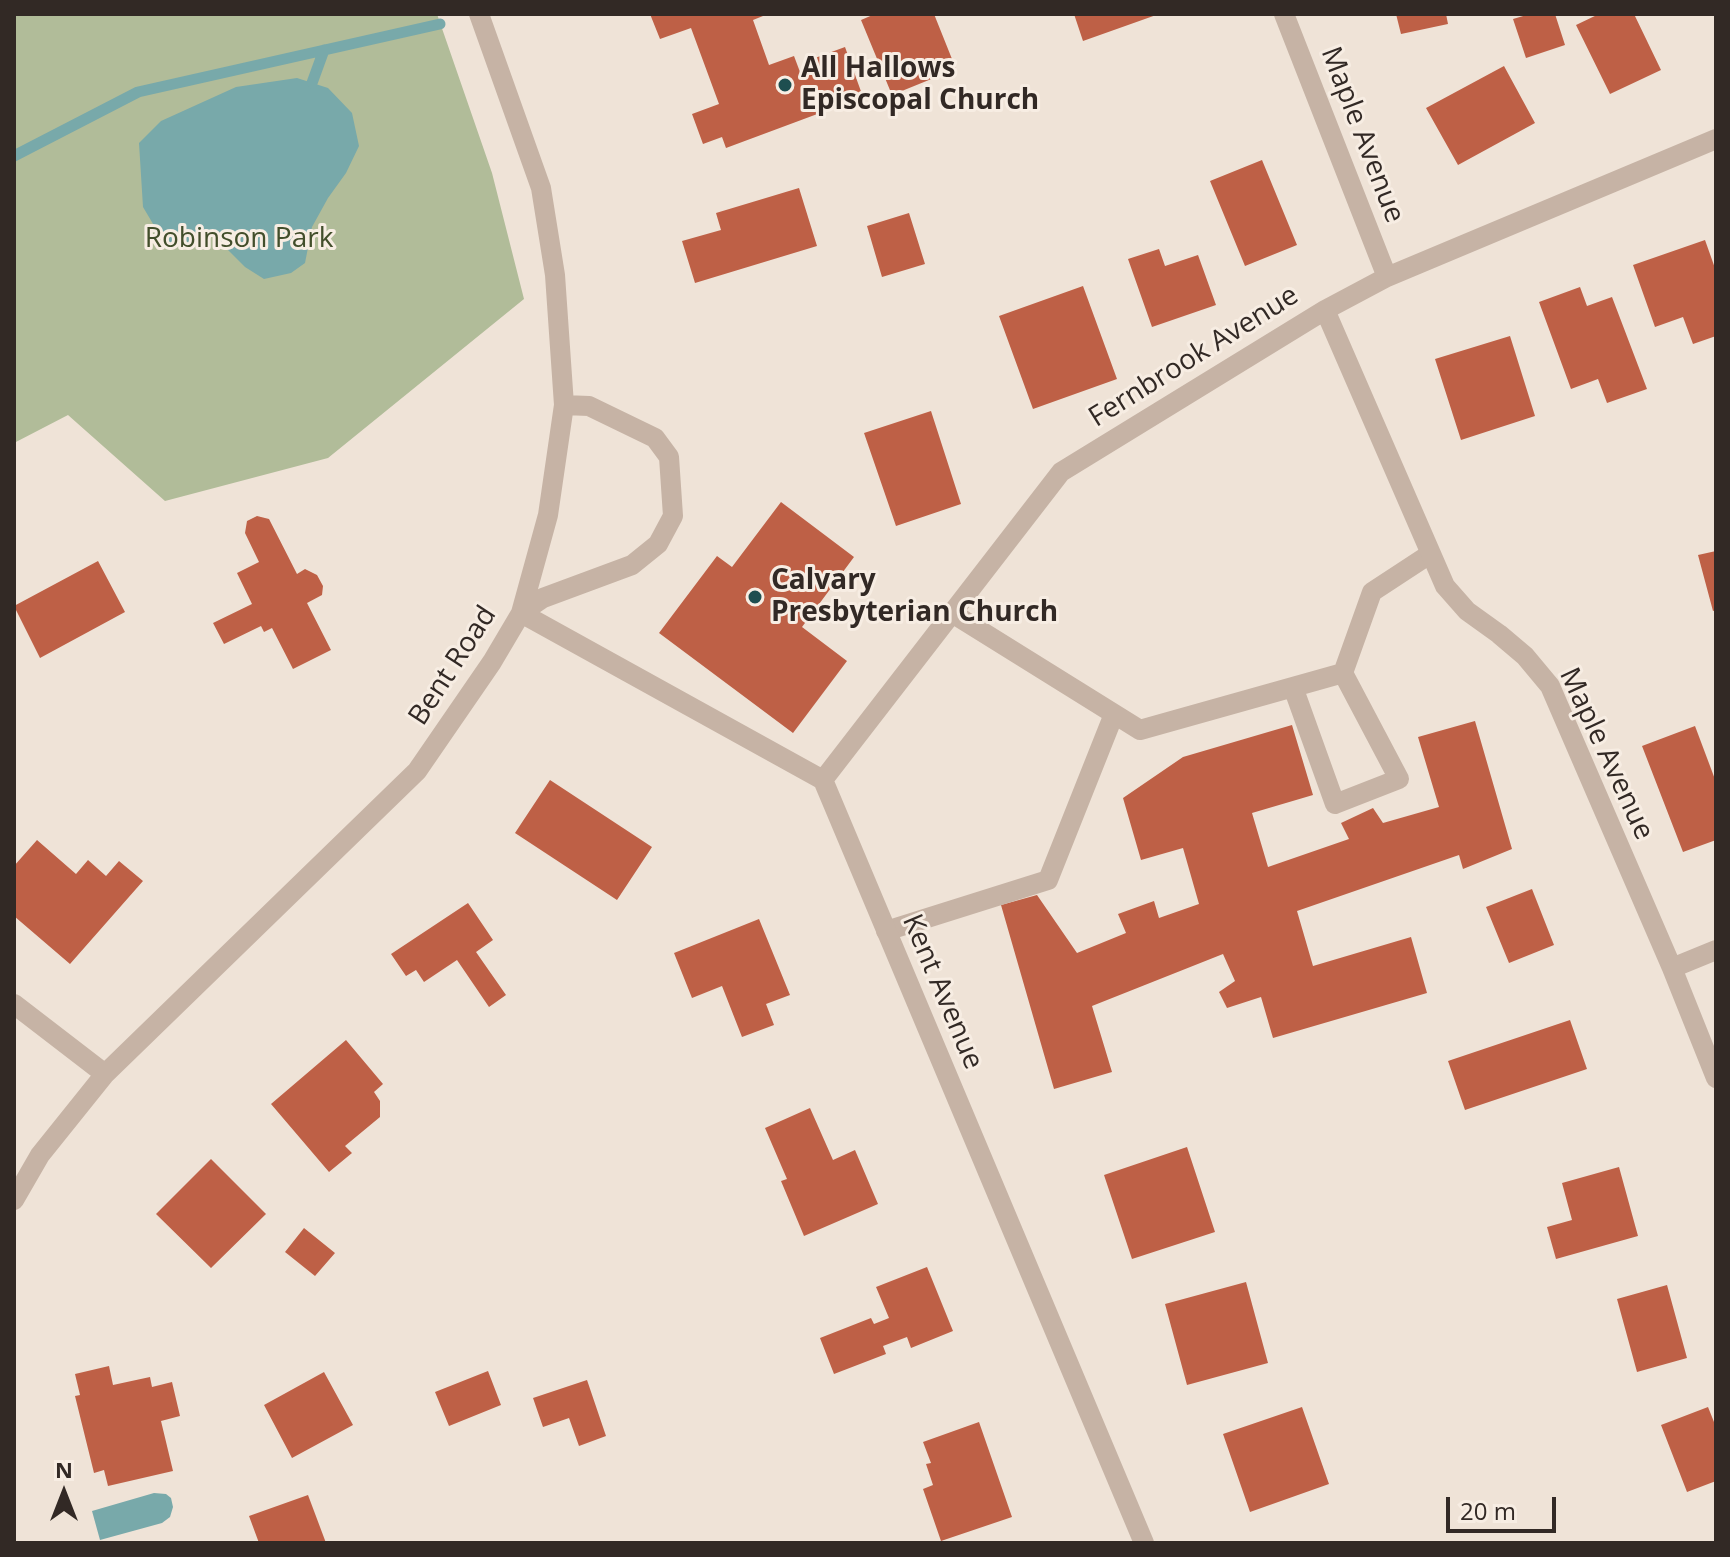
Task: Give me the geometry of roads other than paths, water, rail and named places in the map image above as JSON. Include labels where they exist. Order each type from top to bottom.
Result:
[{"type":"street","name":"Bent Road","points":[[14,1200],[40,1155],[105,1074],[417,771],[492,662],[521,613],[548,515],[564,405],[555,275],[541,188],[479,14]]},
{"type":"street","name":"Maple Avenue","points":[[1284,14],[1387,277]]},
{"type":"street","name":"Fernbrook Avenue","points":[[823,780],[1061,472],[1325,310],[1387,277],[1716,139]]},
{"type":"street","name":"Maple Avenue","points":[[1325,310],[1445,586],[1467,611],[1516,649],[1550,686],[1716,1078]]},
{"type":"street","points":[[564,405],[589,406],[655,438],[669,457],[673,516],[658,544],[632,565],[543,598],[521,613],[823,780]]},
{"type":"street","points":[[1293,687],[1335,804],[1399,779],[1343,673],[1372,592],[1430,554]]},
{"type":"street","points":[[952,613],[1140,730],[1343,673]]},
{"type":"street","points":[[886,931],[1048,880],[1114,714]]},
{"type":"street","name":"Kent Avenue","points":[[823,780],[1144,1543]]},
{"type":"street","points":[[1672,968],[1716,950]]},
{"type":"street","points":[[14,1004],[105,1074]]},
{"type":"water","points":[[297,78],[328,88],[352,113],[359,146],[312,227],[305,263],[291,273],[264,279],[245,267],[212,234],[186,248],[165,244],[143,207],[139,143],[161,121],[236,87]]},
{"type":"water","points":[[154,1493],[166,1494],[171,1498],[173,1507],[170,1517],[162,1523],[100,1540],[92,1511]]},
{"type":"waterway","points":[[14,156],[138,92],[440,24]]},
{"type":"waterway","points":[[312,83],[324,50]]},
{"type":"place","name":"All Hallows Episcopal Church","points":[[785,85]]},
{"type":"place","name":"Calvary Presbyterian Church","points":[[755,597]]},
{"type":"park label","name":"Robinson Park","points":[[239,239]]}]
